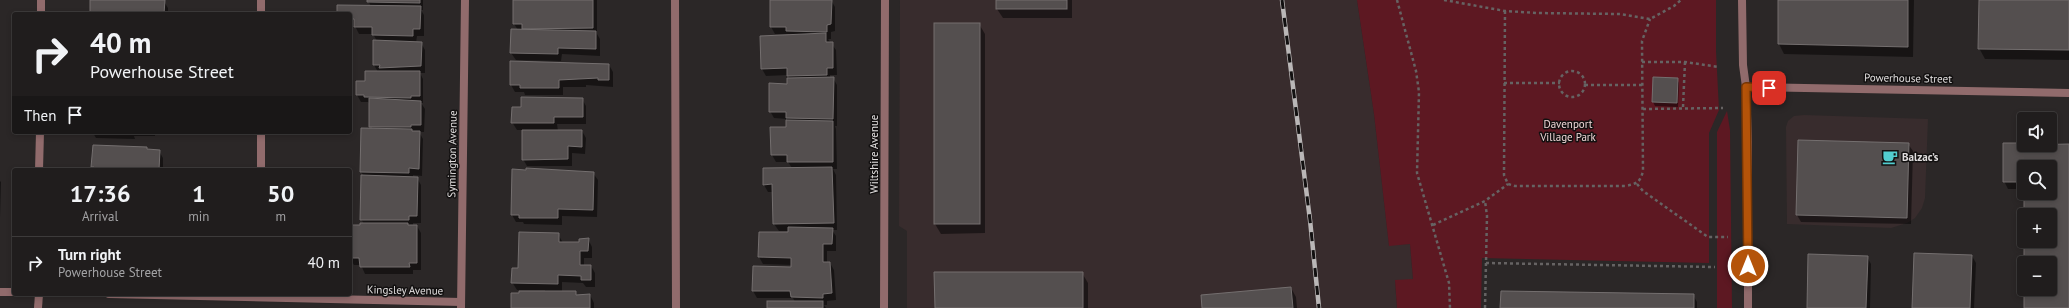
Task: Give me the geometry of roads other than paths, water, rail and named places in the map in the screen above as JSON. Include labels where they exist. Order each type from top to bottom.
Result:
[{"type":"street","points":[[41,0],[41,12]]},
{"type":"street","points":[[261,0],[261,12]]},
{"type":"street","name":"Symington Avenue","points":[[461,305],[465,0]]},
{"type":"street","points":[[675,0],[676,308]]},
{"type":"street","name":"Wiltshire Avenue","points":[[884,308],[885,0]]},
{"type":"street","points":[[1742,0],[1743,65],[1746,87],[1748,308]]},
{"type":"street","name":"Powerhouse Street","points":[[1746,87],[2069,93]]},
{"type":"street","points":[[39,168],[40,134]]},
{"type":"street","points":[[261,134],[261,168]]},
{"type":"street","points":[[0,292],[12,292]]},
{"type":"street","points":[[38,308],[39,296]]},
{"type":"street","name":"Kingsley Avenue","points":[[261,296],[461,305]]},
{"type":"railway","points":[[1282,0],[1310,220],[1319,308]]},
{"type":"place","name":"Balzac’s","points":[[1890,157]]},
{"type":"park label","name":"Davenport Village Park","points":[[1568,130]]}]
